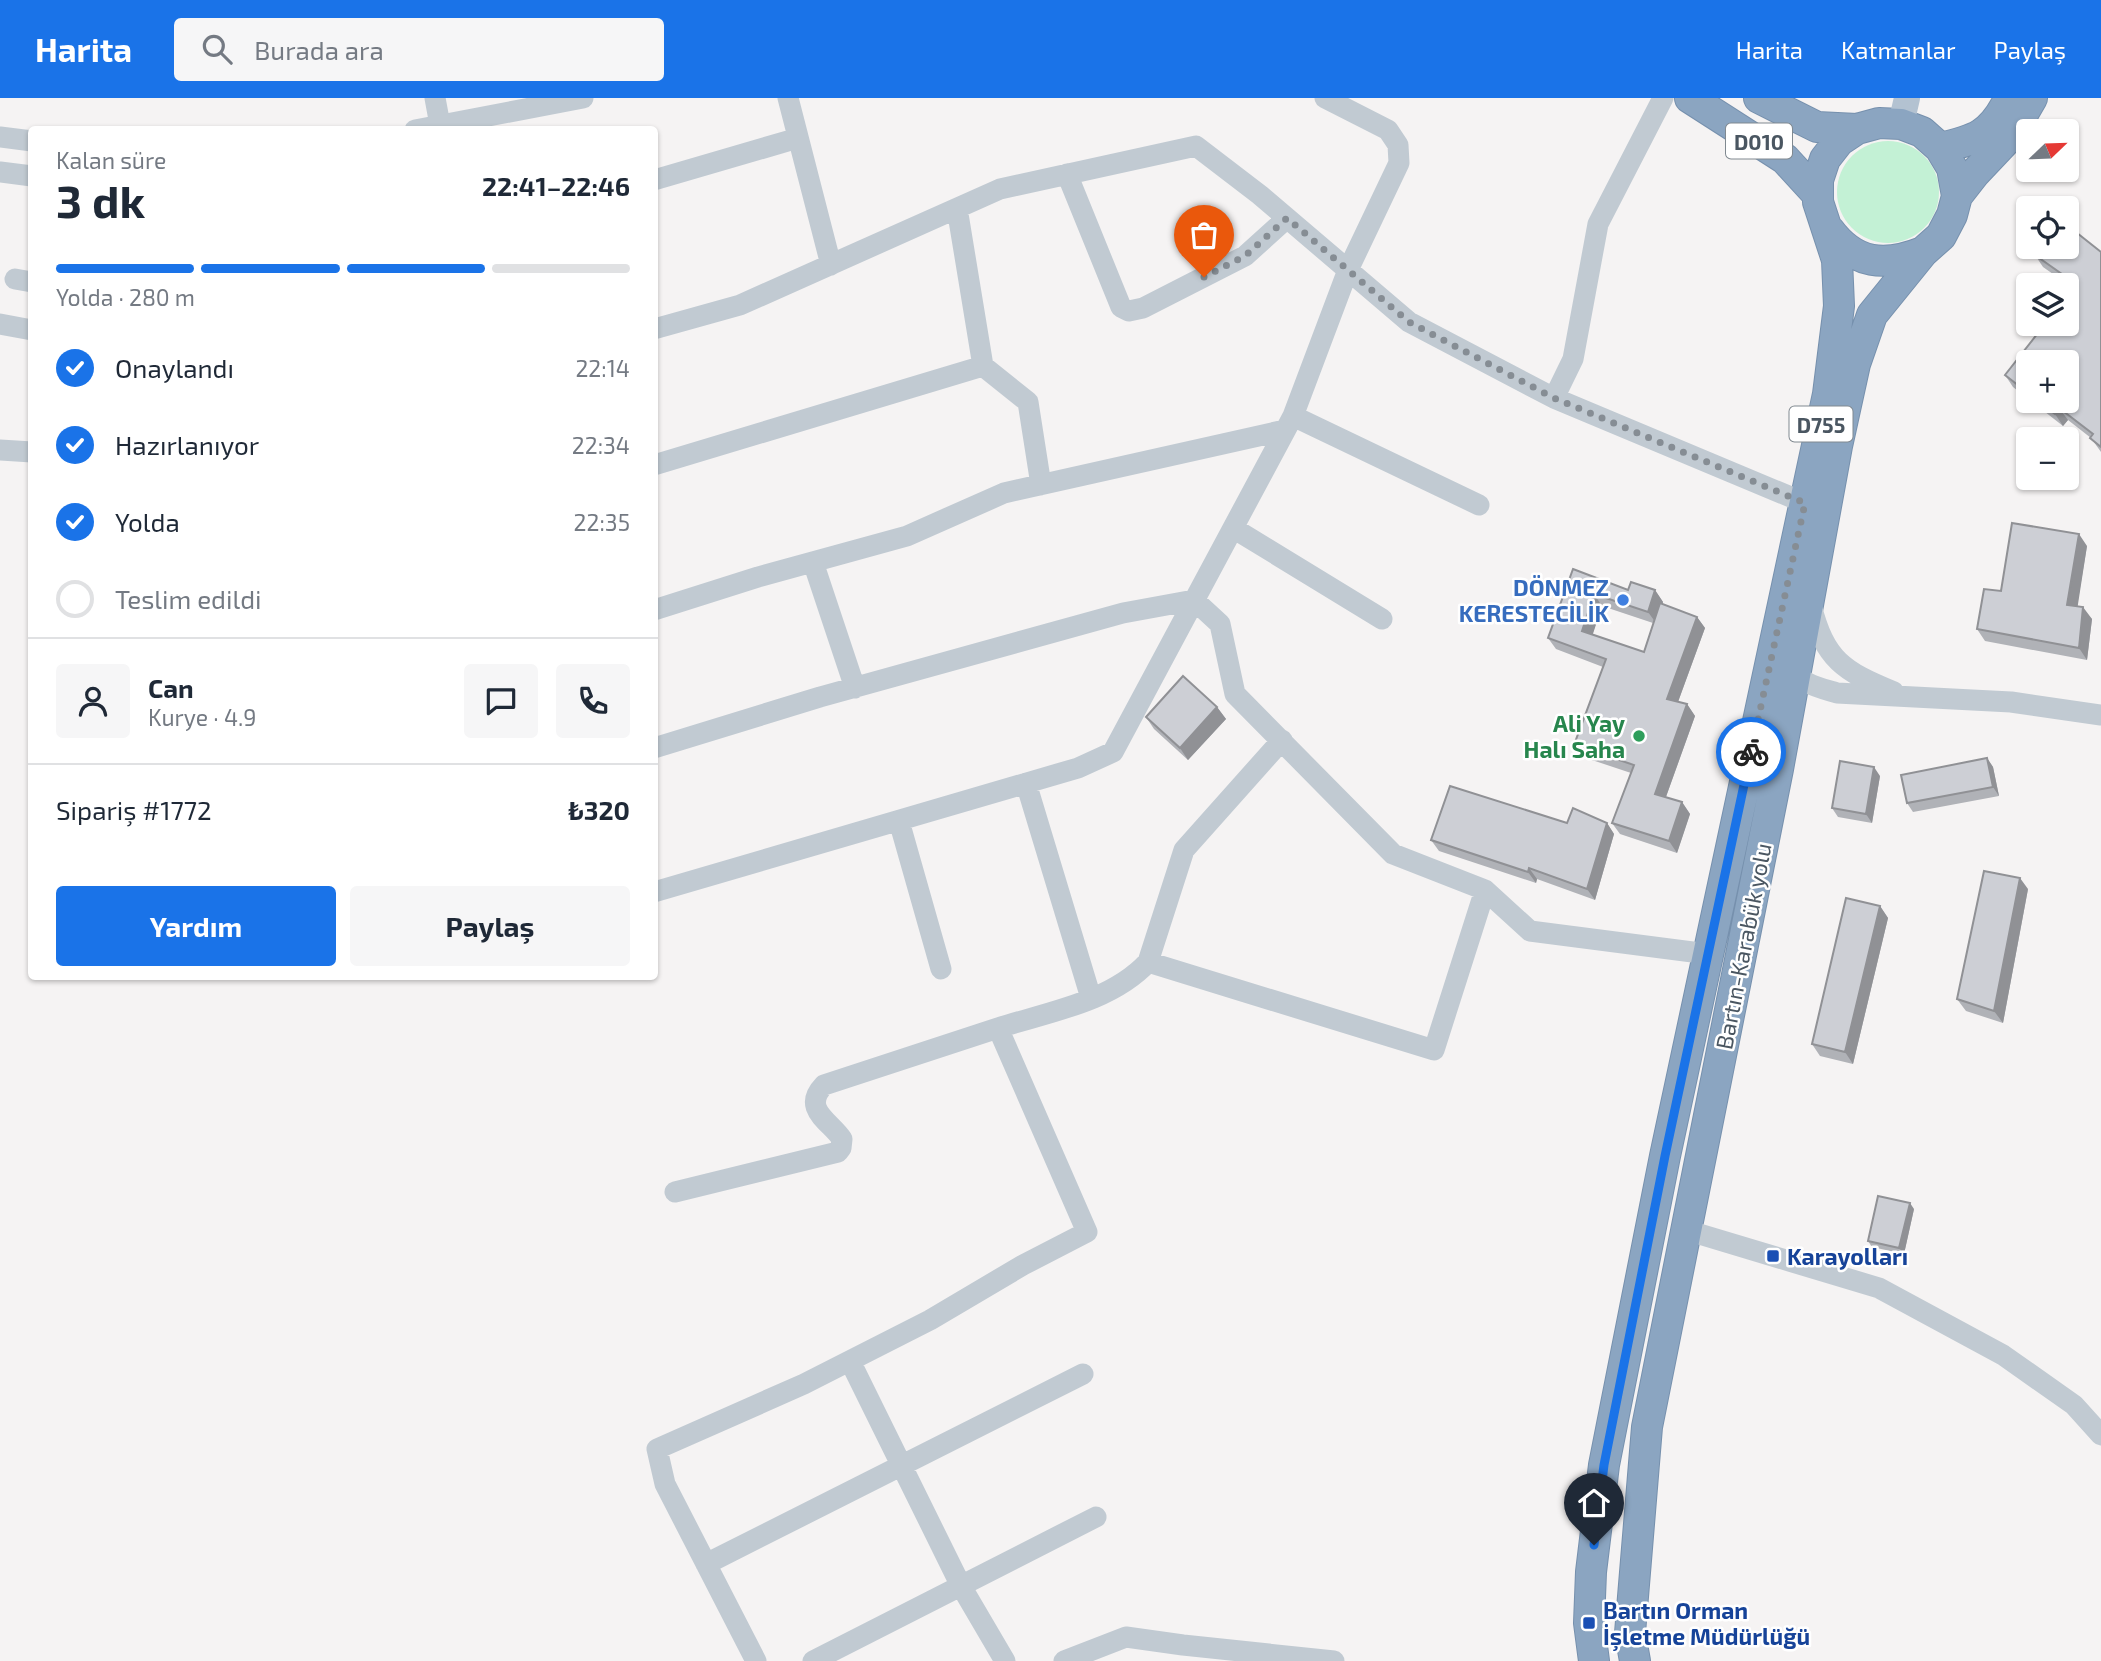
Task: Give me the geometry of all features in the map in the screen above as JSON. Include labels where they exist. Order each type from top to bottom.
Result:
[{"type":"highway","name":"D010","points":[[1690,98],[1785,159],[1818,195]]},
{"type":"highway","name":"D010","points":[[1759,98],[1817,127],[1857,129],[1879,123],[1904,111],[1940,148]]},
{"type":"highway","points":[[1957,196],[1952,168],[1940,148],[1969,141],[1988,131],[2010,98]]},
{"type":"highway","name":"Bartın-Karabük yolu","points":[[1635,1661],[1630,1633],[1647,1427],[1788,718],[1837,446],[1855,364],[1872,315],[1923,252],[1941,236],[1952,215],[1957,196],[2010,136],[2032,98]]},
{"type":"highway","name":"Bartın-Karabük yolu","points":[[1594,1661],[1589,1623],[1591,1572],[1604,1465],[1708,954],[1828,394],[1839,306],[1837,260],[1818,195],[1818,180],[1825,159],[1839,141],[1857,129]]},
{"type":"highway","name":"Bartın-Karabük yolu","points":[[1825,224],[1838,242],[1856,255],[1877,261],[1901,260],[1923,252]]},
{"type":"street","points":[[435,98],[440,125]]},
{"type":"street","points":[[435,126],[511,121],[583,98]]},
{"type":"street","points":[[788,98],[831,265]]},
{"type":"street","points":[[658,891],[1079,768],[1113,752],[1289,423],[1349,270],[1399,163],[1400,154],[1394,137],[1388,131],[1325,98]]},
{"type":"street","points":[[1554,398],[1573,359],[1598,224],[1663,98]]},
{"type":"street","points":[[0,137],[28,140]]},
{"type":"street","points":[[658,179],[798,138]]},
{"type":"street","points":[[658,328],[740,305],[1000,189],[1196,146],[1287,218],[1409,322],[1554,398],[1805,503]]},
{"type":"street","points":[[0,172],[28,176]]},
{"type":"street","points":[[1067,174],[1121,307],[1129,311],[1143,308],[1245,256],[1287,218]]},
{"type":"street","points":[[957,208],[984,366],[1028,402],[1041,485]]},
{"type":"street","points":[[0,324],[28,329]]},
{"type":"street","points":[[658,464],[984,366]]},
{"type":"street","points":[[658,609],[907,536],[1004,493],[1289,423],[1479,505]]},
{"type":"street","points":[[0,450],[28,452]]},
{"type":"street","points":[[1233,528],[1382,619]]},
{"type":"street","points":[[813,562],[855,688]]},
{"type":"street","points":[[1809,599],[1826,649],[1836,662],[1873,683],[1906,697]]},
{"type":"street","points":[[658,747],[855,688],[1124,613],[1194,600]]},
{"type":"street","points":[[1194,600],[1220,624],[1235,694],[1393,854],[1486,890],[1530,931],[1708,954]]},
{"type":"street","points":[[1779,623],[1782,649],[1795,675],[1810,685],[1837,693]]},
{"type":"street","points":[[1986,702],[2009,691],[2101,706]]},
{"type":"street","points":[[1788,718],[1799,701],[1806,697],[1837,693],[2011,702],[2101,715]]},
{"type":"street","points":[[1986,702],[2003,712],[2101,726]]},
{"type":"street","points":[[675,1192],[838,1152],[842,1139],[821,1116],[816,1105],[817,1094],[824,1086],[1091,999],[1124,984],[1148,962],[1184,850],[1282,740]]},
{"type":"street","points":[[1026,783],[1091,999]]},
{"type":"street","points":[[899,821],[941,969]]},
{"type":"street","points":[[1148,962],[1434,1050],[1486,890]]},
{"type":"street","points":[[756,1661],[665,1484],[657,1449],[850,1361],[930,1320],[1023,1265],[1087,1232],[998,1028]]},
{"type":"street","points":[[1686,1230],[1879,1288],[2003,1355],[2074,1405],[2101,1435]]},
{"type":"street","points":[[850,1361],[961,1586],[1005,1661]]},
{"type":"street","points":[[706,1564],[1083,1374]]},
{"type":"street","points":[[813,1661],[1096,1517]]},
{"type":"street","points":[[1064,1661],[1126,1637],[1264,1657],[1334,1661]]},
{"type":"green space","points":[[1888,141],[1907,145],[1924,156],[1935,173],[1939,192],[1935,211],[1924,228],[1907,239],[1888,243],[1869,239],[1852,228],[1841,211],[1837,192],[1841,173],[1852,156],[1869,145]]},
{"type":"building","points":[[2079,235],[2101,252],[2101,447],[2090,438],[2093,434],[2066,413],[2079,413],[2079,350],[2025,350],[2036,336],[2079,336],[2079,273],[2060,273],[2041,259],[2079,259]]},
{"type":"building","points":[[2016,361],[2016,384],[2005,375]]},
{"type":"building","points":[[2012,523],[2079,534],[2067,605],[2083,607],[2079,648],[1977,629],[1984,589],[2001,591]]},
{"type":"building","points":[[1573,569],[1628,590],[1631,582],[1655,590],[1648,612],[1594,594],[1582,631],[1644,652],[1660,603],[1697,617],[1667,699],[1687,704],[1655,794],[1682,802],[1669,841],[1612,823],[1634,765],[1574,745],[1606,659],[1548,638]]},
{"type":"building","points":[[1183,676],[1217,707],[1180,748],[1146,717]]},
{"type":"building","points":[[1987,758],[1993,787],[1907,803],[1901,775]]},
{"type":"building","points":[[1840,761],[1874,767],[1866,814],[1832,808]]},
{"type":"building","points":[[1450,786],[1567,823],[1573,808],[1607,823],[1587,889],[1529,868],[1528,872],[1431,840]]},
{"type":"building","points":[[1984,871],[2020,878],[1994,1011],[1957,999]]},
{"type":"building","points":[[1846,898],[1880,906],[1845,1052],[1812,1044]]},
{"type":"building","points":[[1878,1196],[1910,1203],[1899,1248],[1868,1241]]},
{"type":"way so far","points":[[1204,277],[1245,256],[1287,218],[1409,322],[1554,398],[1805,503],[1751,752]]},
{"type":"place","name":"DÖNMEZ KERESTECİLİK","points":[[1623,600]]},
{"type":"place","name":"Ali Yay Halı Saha","points":[[1639,736]]},
{"type":"place","name":"Karayolları","points":[[1773,1256]]},
{"type":"place","name":"Bartın Orman İşletme Müdürlüğü","points":[[1589,1623]]},
{"type":"route","points":[[1594,1545],[1604,1465],[1665,1156],[1751,752]]}]
